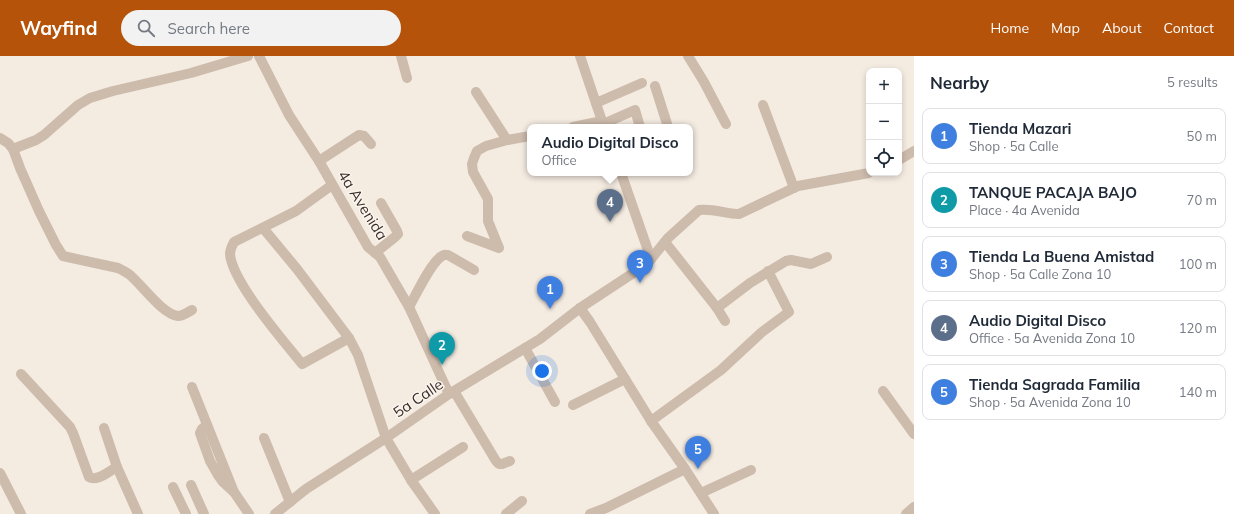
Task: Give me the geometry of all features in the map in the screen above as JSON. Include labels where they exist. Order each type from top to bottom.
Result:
[{"type":"street","points":[[14,149],[44,135],[78,105],[90,98],[113,90],[191,73],[248,56]]},
{"type":"street","name":"4a Avenida","points":[[259,56],[289,115],[319,161],[368,247],[380,257],[387,268],[409,307],[452,392],[498,464],[510,461]]},
{"type":"street","points":[[401,56],[407,78]]},
{"type":"street","points":[[580,56],[588,75],[603,124],[635,110],[639,124]]},
{"type":"street","points":[[688,56],[704,82],[726,124]]},
{"type":"street","points":[[596,104],[642,83]]},
{"type":"street","points":[[655,86],[667,124]]},
{"type":"street","points":[[476,92],[507,140]]},
{"type":"street","points":[[763,105],[794,188]]},
{"type":"street","points":[[319,161],[359,135],[364,136],[371,144]]},
{"type":"street","points":[[467,236],[500,248],[488,221],[488,199],[474,176],[472,164],[476,153],[486,146],[527,137]]},
{"type":"street","points":[[0,138],[14,149],[20,168],[39,212],[63,256],[114,267],[124,271],[163,308],[173,314],[180,316],[192,310]]},
{"type":"street","points":[[902,158],[914,151]]},
{"type":"street","name":"5a Calle","points":[[275,514],[306,489],[386,438],[452,392],[540,339],[580,308],[647,264],[665,242],[699,210],[739,214],[803,185],[866,174]]},
{"type":"street","points":[[622,176],[651,259]]},
{"type":"street","points":[[332,185],[296,211],[234,242],[230,253],[234,268],[245,289],[302,364],[349,338]]},
{"type":"street","points":[[375,252],[398,234],[381,203]]},
{"type":"street","points":[[263,228],[297,269],[349,338],[358,355],[386,438],[411,480],[436,514]]},
{"type":"street","points":[[665,242],[717,308],[725,321]]},
{"type":"street","points":[[409,307],[432,267],[441,256],[448,255],[474,270]]},
{"type":"street","points":[[717,308],[750,283],[786,261],[790,260],[811,264],[827,257]]},
{"type":"street","points":[[651,421],[722,370],[762,332],[789,312],[768,271]]},
{"type":"street","points":[[580,308],[651,421],[702,493],[714,514]]},
{"type":"street","points":[[525,348],[555,402]]},
{"type":"street","points":[[21,374],[70,427],[91,479],[96,479],[117,467]]},
{"type":"street","points":[[573,405],[625,380]]},
{"type":"street","points":[[192,387],[207,425],[200,433],[210,461],[220,479],[234,492],[249,514]]},
{"type":"street","points":[[884,391],[914,434]]},
{"type":"street","points":[[104,428],[117,467],[138,514]]},
{"type":"street","points":[[264,438],[290,502]]},
{"type":"street","points":[[411,480],[463,447]]},
{"type":"street","points":[[590,514],[607,511],[685,469]]},
{"type":"street","points":[[702,493],[751,470]]},
{"type":"street","points":[[0,473],[21,514]]},
{"type":"street","points":[[191,485],[204,514]]},
{"type":"street","points":[[173,487],[186,514]]},
{"type":"street","points":[[506,514],[522,501]]},
{"type":"street","points":[[906,514],[914,507]]},
{"type":"place","name":"Audio Digital Disco","points":[[610,222]]},
{"type":"place","name":"Tienda La Buena Amistad","points":[[640,283]]},
{"type":"place","name":"Tienda Mazari","points":[[550,309]]},
{"type":"place","name":"TANQUE PACAJA BAJO","points":[[442,365]]},
{"type":"place","name":"Tienda Sagrada Familia","points":[[698,469]]}]
